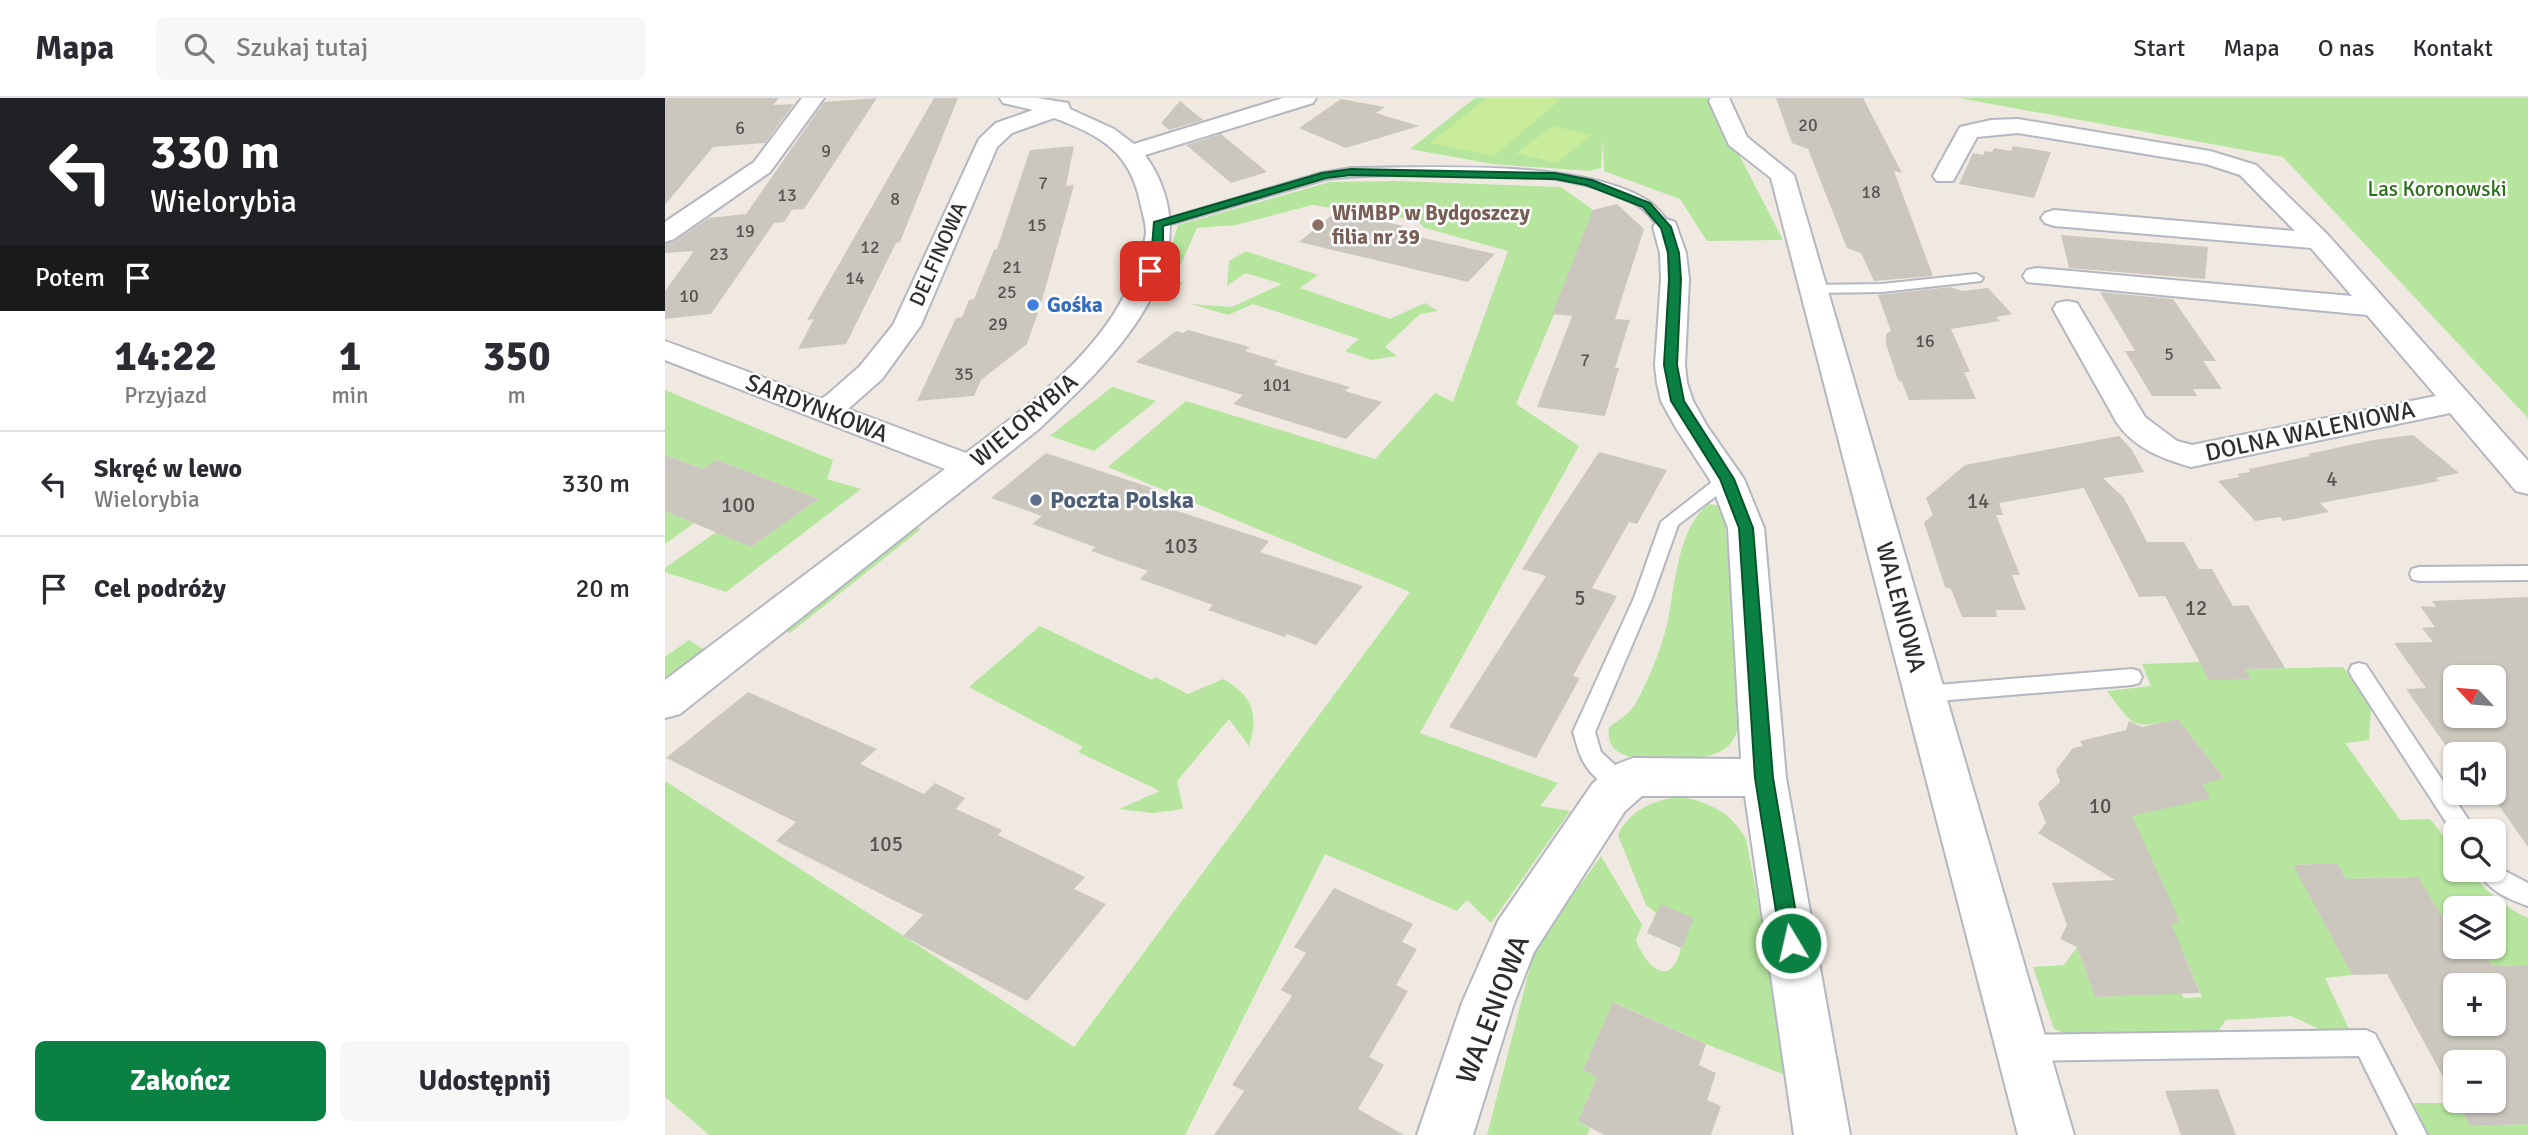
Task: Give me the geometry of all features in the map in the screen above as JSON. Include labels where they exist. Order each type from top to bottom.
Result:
[{"type":"street","points":[[665,234],[762,167],[813,98]]},
{"type":"street","name":"WIELORYBIA","points":[[665,702],[1053,398],[1106,346],[1140,296],[1157,247],[1157,225],[1154,194],[1131,152],[1106,135],[1055,109],[1011,98]]},
{"type":"street","points":[[1131,152],[1305,98]]},
{"type":"street","name":"WALENIOWA","points":[[1720,100],[1737,140],[1782,175],[2046,1135]]},
{"type":"street","name":"DELFINOWA","points":[[825,410],[862,384],[889,353],[907,325],[987,144],[1004,128],[1086,101]]},
{"type":"street","name":"DOLNA WALENIOWA","points":[[1945,176],[1968,132],[1991,127],[2018,126],[2210,158],[2248,170],[2319,241],[2460,401],[2528,483]]},
{"type":"street","points":[[2053,218],[2319,241]]},
{"type":"street","points":[[1666,227],[1673,253],[1675,279],[1670,365],[1672,383],[1677,401],[1692,428],[1727,479],[1746,528],[1764,778],[1822,1135]]},
{"type":"street","points":[[2037,276],[2377,307]]},
{"type":"street","name":"DOLNA WALENIOWA","points":[[2067,309],[2133,423],[2157,442],[2179,454],[2191,456],[2460,401]]},
{"type":"street","name":"SARDYNKOWA","points":[[665,350],[968,467]]},
{"type":"street","points":[[1622,786],[1633,777],[1764,778]]},
{"type":"street","name":"WALENIOWA","points":[[1445,1135],[1488,1003],[1514,939],[1609,797],[1622,786]]},
{"type":"lane","points":[[1157,225],[1325,176],[1364,172],[1555,176],[1589,182],[1647,205],[1666,227]]},
{"type":"lane","points":[[1813,289],[1882,288],[1976,278]]},
{"type":"lane","points":[[1622,786],[1592,757],[1584,732],[1643,598],[1670,522],[1727,479]]},
{"type":"lane","points":[[2419,573],[2528,573]]},
{"type":"lane","points":[[2359,671],[2457,819]]},
{"type":"lane","points":[[1925,694],[2132,677]]},
{"type":"lane","points":[[2503,882],[2528,895]]},
{"type":"lane","points":[[2022,1048],[2366,1043],[2413,1135]]},
{"type":"green space","points":[[1475,98],[1710,98],[1783,240],[1707,241],[1680,199],[1604,171],[1603,139],[1601,168],[1590,171],[1493,164],[1410,149]]},
{"type":"green space","points":[[1487,98],[1561,99],[1494,156],[1430,143]]},
{"type":"green space","name":"Las Koronowski","points":[[1959,98],[2528,98],[2528,418],[2283,157]]},
{"type":"green space","points":[[1553,126],[1592,135],[1556,163],[1516,153]]},
{"type":"green space","points":[[1399,181],[1561,187],[1597,213],[1516,404],[1579,446],[1420,733],[1558,783],[1540,806],[1570,811],[1491,923],[1467,900],[1457,911],[1325,854],[1185,1135],[709,1135],[665,1097],[665,781],[1074,1047],[1410,592],[1108,467],[1186,401],[1375,459],[1435,393],[1453,402],[1508,251],[1425,228],[1417,220],[1312,205],[1236,225],[1197,228],[1175,277],[1183,283],[1175,291],[1158,289],[1178,225],[1330,182]]},
{"type":"green space","points":[[1246,251],[1318,275],[1300,288],[1390,319],[1425,303],[1438,311],[1420,314],[1385,347],[1397,356],[1371,360],[1345,351],[1359,339],[1253,304],[1228,315],[1191,304],[1232,307],[1282,284],[1245,273],[1227,286],[1229,261]]},
{"type":"green space","points":[[1112,387],[1156,401],[1094,451],[1050,436]]},
{"type":"green space","points":[[665,390],[833,460],[827,479],[861,489],[726,592],[665,572],[665,568],[716,532],[751,547],[819,499],[717,460],[703,469],[665,455]]},
{"type":"green space","points":[[1709,504],[1721,506],[1724,512],[1743,713],[1739,727],[1727,747],[1705,756],[1655,761],[1626,756],[1612,746],[1609,727],[1632,709],[1649,676],[1666,630],[1684,542],[1699,514]]},
{"type":"green space","points":[[665,511],[694,523],[665,544]]},
{"type":"green space","points":[[912,525],[921,529],[790,633],[783,630]]},
{"type":"green space","points":[[1040,626],[1152,680],[1155,677],[1188,694],[1223,679],[1241,692],[1251,707],[1253,724],[1249,746],[1229,719],[1177,781],[1183,809],[1153,813],[1119,809],[1160,791],[1078,752],[1083,747],[969,687]]},
{"type":"green space","points":[[689,640],[703,649],[700,663],[665,690],[665,657]]},
{"type":"green space","points":[[2200,662],[2250,679],[2245,669],[2343,667],[2371,708],[2369,740],[2345,743],[2400,820],[2430,819],[2443,836],[2443,882],[2479,882],[2493,896],[2443,896],[2443,917],[2418,877],[2346,879],[2337,863],[2294,865],[2352,975],[2325,978],[2349,1029],[2321,1030],[2291,1016],[2226,1020],[2218,1031],[2069,1035],[2054,1029],[2033,967],[2064,965],[2077,947],[2095,997],[2143,995],[2177,985],[2184,998],[2202,997],[2181,947],[2164,948],[2155,924],[2179,922],[2125,801],[2224,778],[2178,719],[2143,725],[2136,723],[2123,713],[2107,691],[2151,686],[2142,664]]},
{"type":"green space","points":[[1681,797],[1719,810],[1734,822],[1746,839],[1793,1078],[1706,1044],[1614,1002],[1583,1070],[1597,1077],[1578,1121],[1590,1128],[1587,1135],[1487,1135],[1533,956],[1550,927],[1601,856],[1642,925],[1636,940],[1645,958],[1658,970],[1665,971],[1671,969],[1677,961],[1681,948],[1647,933],[1656,913],[1646,905],[1618,835],[1629,819],[1644,807]]},
{"type":"green space","points":[[2506,906],[2528,918],[2528,968],[2526,965],[2492,966],[2488,959],[2506,959]]},
{"type":"green space","points":[[2413,1103],[2443,1103],[2443,1113],[2463,1113],[2471,1126],[2525,1124],[2528,1104],[2528,1135],[2429,1135]]},
{"type":"building","points":[[665,98],[779,98],[773,105],[794,104],[765,143],[713,147],[665,205]]},
{"type":"building","points":[[877,98],[804,209],[792,210],[784,222],[774,223],[711,314],[665,319],[665,291],[694,251],[665,253],[665,244],[675,241],[709,218],[746,214],[824,102]]},
{"type":"building","points":[[934,98],[958,98],[900,242],[896,243],[846,344],[798,349],[814,319],[807,320]]},
{"type":"building","points":[[1776,98],[1863,98],[1902,173],[1894,171],[1933,276],[1874,281],[1861,253],[1847,248],[1808,149],[1792,143]]},
{"type":"building","points":[[1341,99],[1385,107],[1376,113],[1419,126],[1346,148],[1299,128]]},
{"type":"building","points":[[1180,101],[1203,120],[1169,130],[1161,123]]},
{"type":"building","points":[[1221,134],[1267,172],[1231,183],[1186,145]]},
{"type":"building","points":[[1074,146],[1066,186],[1074,185],[1027,344],[981,380],[974,396],[917,401],[956,318],[962,317],[969,300],[974,299],[994,250],[997,249],[1030,150]]},
{"type":"building","points":[[2013,146],[2051,152],[2034,198],[1959,184],[1973,153],[1983,155],[1985,151],[1992,152],[1994,148],[2011,151]]},
{"type":"building","points":[[1617,204],[1644,229],[1615,319],[1630,320],[1615,368],[1619,368],[1605,416],[1537,407],[1572,316],[1552,314],[1593,210]]},
{"type":"building","points":[[1337,211],[1403,226],[1397,232],[1495,254],[1468,282],[1299,242]]},
{"type":"building","points":[[2061,235],[2208,247],[2205,279],[2069,268]]},
{"type":"building","points":[[1950,287],[1962,291],[1988,288],[2012,314],[1996,317],[2000,321],[1951,329],[1970,372],[1964,372],[1976,399],[1909,400],[1902,382],[1898,380],[1886,344],[1886,334],[1891,331],[1878,295]]},
{"type":"building","points":[[2100,292],[2173,299],[2216,361],[2203,361],[2222,389],[2193,389],[2197,396],[2152,396],[2125,351],[2135,351]]},
{"type":"building","points":[[1188,330],[1250,347],[1245,351],[1278,361],[1274,365],[1350,387],[1345,391],[1382,402],[1346,439],[1233,404],[1243,395],[1136,362],[1176,331],[1183,333]]},
{"type":"building","points":[[2413,435],[2459,473],[2435,478],[2440,481],[2320,503],[2329,512],[2283,521],[2280,517],[2255,521],[2218,481],[2240,477],[2237,474],[2250,472],[2249,469],[2310,456],[2308,454],[2373,440]]},
{"type":"building","points":[[2119,436],[2132,450],[2144,472],[2103,478],[2124,498],[2147,542],[2184,542],[2199,569],[2212,569],[2233,606],[2248,605],[2285,668],[2245,669],[2251,679],[2209,680],[2165,596],[2139,597],[2084,488],[1999,503],[2003,515],[1996,515],[2020,575],[2012,575],[2026,610],[1996,610],[1997,617],[1962,617],[1951,589],[1945,587],[1924,522],[1933,515],[1926,498],[1965,465]]},
{"type":"building","points":[[1599,452],[1667,470],[1637,524],[1629,522],[1592,588],[1617,596],[1573,676],[1580,678],[1536,758],[1449,727],[1546,576],[1522,569]]},
{"type":"building","points":[[1046,453],[1158,490],[1147,501],[1269,541],[1260,552],[1363,586],[1316,645],[1208,610],[1213,605],[1140,579],[1148,571],[1091,551],[1095,547],[1032,524],[1042,516],[991,498]]},
{"type":"building","points":[[665,455],[703,469],[717,460],[819,499],[751,547],[665,511]]},
{"type":"building","points":[[2528,597],[2528,847],[2498,805],[2506,805],[2506,742],[2443,742],[2406,689],[2426,688],[2394,643],[2433,642],[2422,628],[2435,627],[2420,606],[2436,607],[2432,601]]},
{"type":"building","points":[[748,692],[877,749],[860,764],[924,794],[935,783],[965,798],[956,809],[1002,830],[998,835],[1085,877],[1074,889],[1106,904],[1027,1001],[903,936],[923,915],[776,841],[796,822],[666,758]]},
{"type":"building","points":[[2178,719],[2224,778],[2202,784],[2211,798],[2132,816],[2179,919],[2177,917],[2179,923],[2171,923],[2200,993],[2095,997],[2077,947],[2060,939],[2067,925],[2052,883],[2115,880],[2038,833],[2046,823],[2038,803],[2060,782],[2056,770],[2073,748],[2083,746],[2080,741],[2126,730],[2129,721],[2142,727]]},
{"type":"building","points":[[2337,863],[2346,879],[2418,877],[2443,917],[2443,959],[2488,959],[2492,966],[2528,965],[2528,1124],[2470,1126],[2463,1113],[2506,1113],[2506,1050],[2443,1050],[2443,1077],[2387,974],[2352,975],[2293,865]]},
{"type":"building","points":[[1334,888],[1413,924],[1402,942],[1417,949],[1396,985],[1408,991],[1369,1057],[1384,1065],[1358,1109],[1404,1135],[1214,1135],[1244,1091],[1232,1085],[1292,996],[1281,990],[1306,953],[1294,947]]},
{"type":"building","points":[[1661,904],[1694,918],[1682,948],[1647,933]]},
{"type":"building","points":[[1613,1002],[1706,1044],[1699,1065],[1716,1073],[1707,1100],[1721,1106],[1711,1135],[1604,1135],[1578,1121],[1597,1077],[1583,1070]]},
{"type":"building","points":[[2218,1089],[2236,1135],[2181,1135],[2165,1091]]},
{"type":"place","name":"WiMBP w Bydgoszczy filia nr 39","points":[[1318,225]]},
{"type":"place","name":"Gośka","points":[[1033,305]]},
{"type":"place","name":"Poczta Polska","points":[[1036,500]]},
{"type":"route","points":[[1150,271],[1157,247],[1157,225],[1325,176],[1351,172],[1555,176],[1589,182],[1647,205],[1666,227],[1673,253],[1675,279],[1670,365],[1677,401],[1727,479],[1737,498],[1746,528],[1764,778],[1791,943]]}]
